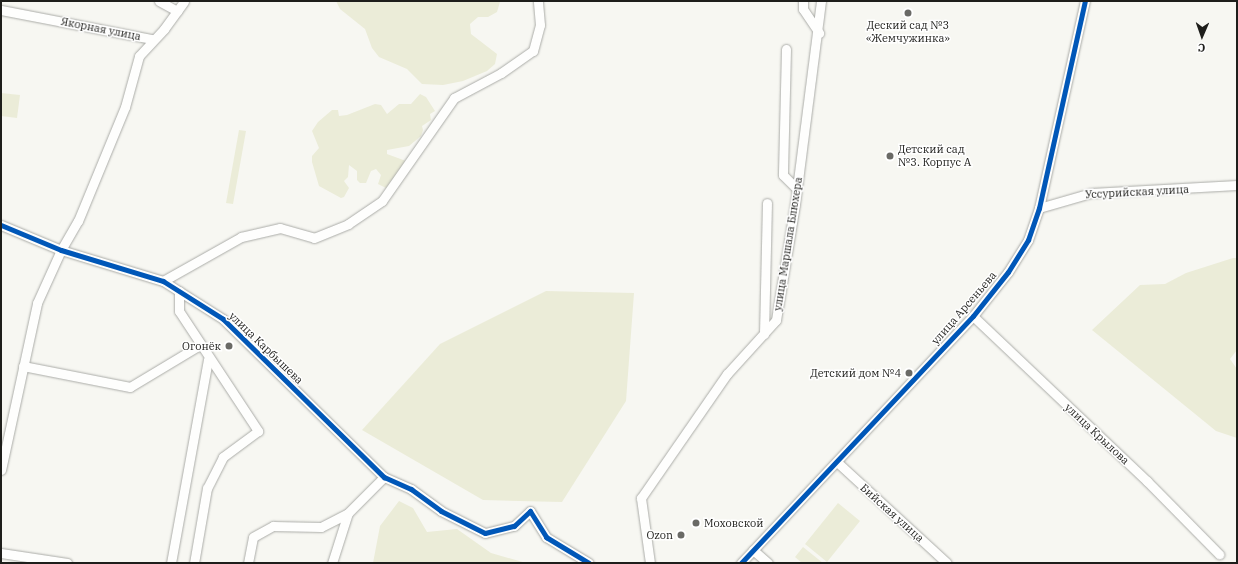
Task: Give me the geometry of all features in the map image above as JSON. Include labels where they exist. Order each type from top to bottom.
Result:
[{"type":"street","points":[[159,1],[177,11]]},
{"type":"street","name":"Якорная улица","points":[[1,10],[152,39],[164,29],[184,1]]},
{"type":"street","points":[[164,281],[242,236],[280,228],[314,238],[348,224],[382,201],[454,98],[500,73],[533,51],[540,25],[538,1]]},
{"type":"street","points":[[803,1],[803,9],[818,33]]},
{"type":"street","name":"улица Маршала Блюхера","points":[[650,563],[641,498],[727,374],[776,320],[797,189],[821,1]]},
{"type":"street","name":"улица Арсеньева","points":[[741,563],[972,316],[1008,272],[1028,240],[1039,208],[1084,1]]},
{"type":"street","points":[[1,470],[37,303],[61,250],[78,221],[125,107],[139,56],[152,39]]},
{"type":"street","points":[[786,49],[783,174],[797,189]]},
{"type":"street","name":"Уссурийская улица","points":[[1039,208],[1091,192],[1237,186]]},
{"type":"street","points":[[764,334],[767,203]]},
{"type":"street","name":"улица Карбышева","points":[[1,225],[11,227],[61,250],[164,281],[223,319],[384,477]]},
{"type":"street","points":[[180,291],[179,311],[208,358],[258,431],[223,457],[207,488],[194,563]]},
{"type":"street","name":"улица Крылова","points":[[972,316],[1147,481],[1219,554]]},
{"type":"street","points":[[23,366],[130,387],[200,345]]},
{"type":"street","points":[[171,563],[208,358]]},
{"type":"street","name":"Бийская улица","points":[[837,462],[947,563]]},
{"type":"street","points":[[248,563],[253,537],[273,526],[321,527],[348,513],[384,477],[411,489],[441,511],[485,533],[514,526],[530,511],[546,537],[589,563]]},
{"type":"street","points":[[332,563],[348,513]]},
{"type":"street","points":[[754,550],[768,563]]},
{"type":"street","points":[[1,553],[67,563]]},
{"type":"green space","points":[[336,1],[500,2],[497,12],[488,17],[478,17],[470,24],[471,34],[497,54],[495,64],[487,71],[463,81],[443,85],[422,84],[407,69],[379,57],[372,48],[365,29],[340,9]]},
{"type":"green space","points":[[1,93],[20,95],[17,118],[1,116]]},
{"type":"green space","points":[[420,94],[426,97],[435,111],[430,114],[431,120],[422,126],[423,130],[421,136],[409,146],[387,150],[387,154],[406,161],[386,188],[378,184],[381,175],[376,169],[371,171],[366,183],[360,183],[357,180],[357,171],[349,165],[348,177],[344,181],[349,188],[344,197],[341,198],[319,186],[312,162],[312,156],[319,148],[312,131],[318,122],[332,110],[338,110],[339,116],[347,115],[375,104],[381,105],[387,114],[399,104],[411,104]]},
{"type":"green space","points":[[239,130],[246,131],[233,204],[226,203]]},
{"type":"green space","points":[[1237,258],[1237,350],[1230,359],[1237,369],[1237,438],[1216,431],[1092,330],[1140,285],[1165,284],[1186,273]]},
{"type":"green space","points":[[546,291],[634,293],[626,401],[562,502],[483,500],[362,430],[440,344]]},
{"type":"green space","points":[[399,501],[413,508],[427,532],[457,529],[491,553],[526,563],[373,563],[380,526]]},
{"type":"green space","points":[[838,503],[860,521],[827,562],[805,544]]},
{"type":"green space","points":[[803,547],[823,563],[802,563],[795,557]]},
{"type":"cycle path","points":[[741,563],[973,316],[1008,272],[1028,240],[1039,208],[1085,1]]},
{"type":"cycle path","points":[[1,225],[61,250],[163,281],[223,319],[384,477],[411,489],[441,511],[485,533],[514,526],[530,511],[546,537],[589,563]]},
{"type":"place","name":"Деский сад №3 «Жемчужинка»","points":[[908,13]]},
{"type":"place","name":"Детский сад №3. Корпус А","points":[[890,156]]},
{"type":"place","name":"Огонёк","points":[[229,346]]},
{"type":"place","name":"Детский дом №4","points":[[909,373]]},
{"type":"place","name":"Моховской","points":[[696,523]]},
{"type":"place","name":"Ozon","points":[[681,535]]}]
